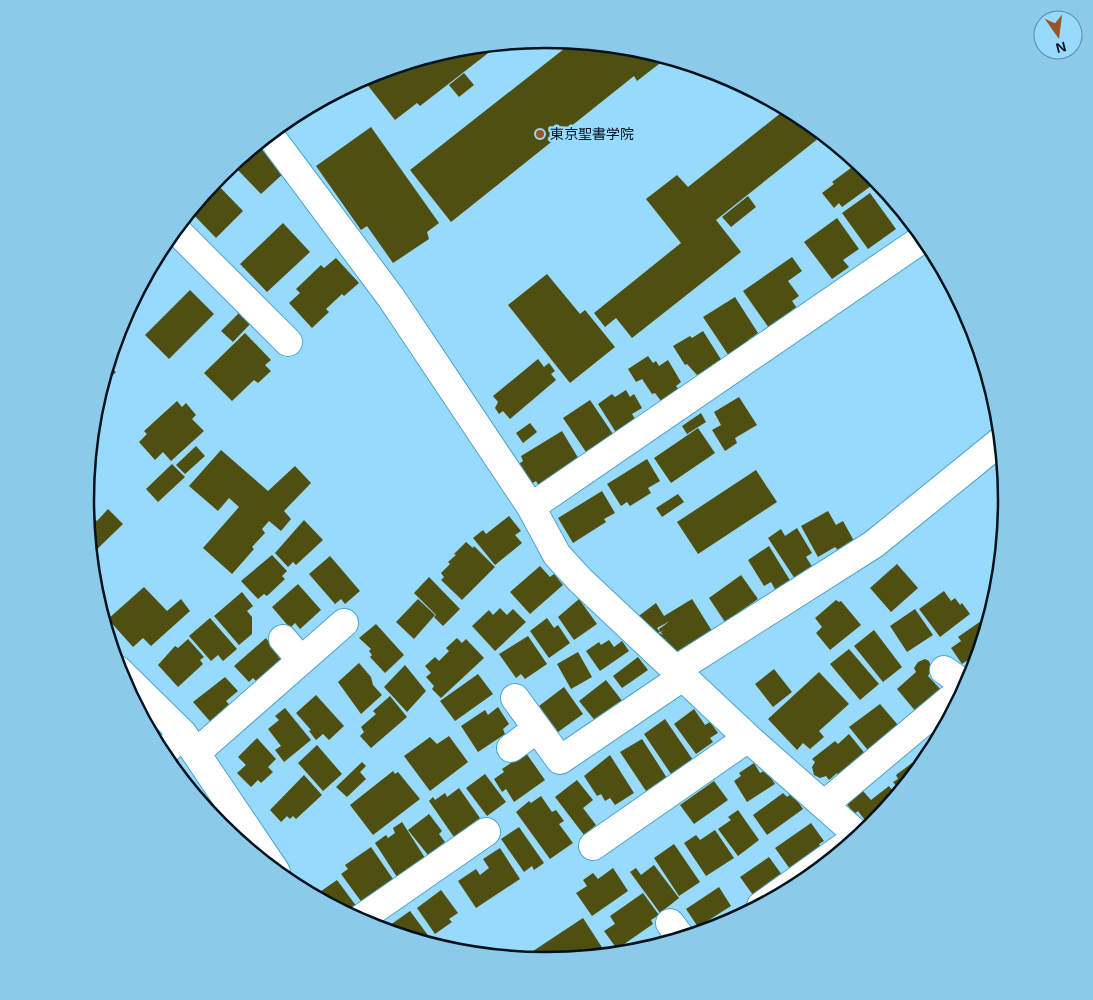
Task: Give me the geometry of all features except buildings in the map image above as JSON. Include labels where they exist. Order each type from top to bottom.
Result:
[{"type":"street","points":[[273,140],[392,300],[531,507],[557,555],[580,580],[748,738],[854,831]]},
{"type":"street","points":[[181,235],[288,342]]},
{"type":"street","points":[[531,507],[918,242]]},
{"type":"street","points":[[515,698],[560,760],[680,672],[874,544],[995,445]]},
{"type":"street","points":[[170,751],[190,743],[301,660],[344,623]]},
{"type":"street","points":[[283,639],[301,660]]},
{"type":"street","points":[[944,670],[961,682]]},
{"type":"street","points":[[135,687],[190,743],[263,852]]},
{"type":"street","points":[[824,804],[953,697]]},
{"type":"street","points":[[511,748],[537,729]]},
{"type":"street","points":[[593,846],[748,738]]},
{"type":"street","points":[[366,915],[486,832]]},
{"type":"place","name":"東京聖書学院","points":[[540,134]]}]
